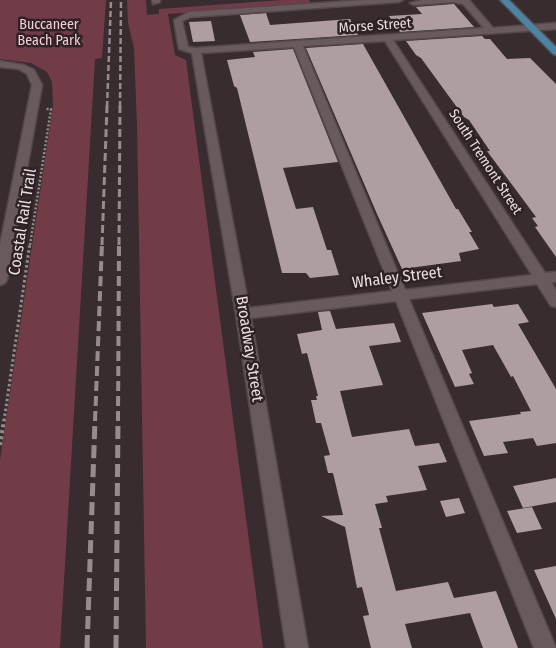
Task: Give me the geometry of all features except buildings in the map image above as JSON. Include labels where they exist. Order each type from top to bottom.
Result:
[{"type":"main road","points":[[504,0],[556,52]]},
{"type":"street","points":[[196,52],[184,49],[178,20],[189,14],[399,0]]},
{"type":"street","points":[[414,2],[453,0],[466,2],[491,31]]},
{"type":"street","name":"Morse Street","points":[[196,52],[556,26]]},
{"type":"street","name":"South Tremont Street","points":[[388,39],[556,302]]},
{"type":"street","points":[[298,45],[545,648]]},
{"type":"street","name":"Broadway Street","points":[[196,52],[243,314],[297,648]]},
{"type":"street","points":[[0,64],[21,67],[31,72],[37,85],[0,280]]},
{"type":"street","name":"Whaley Street","points":[[243,314],[556,277]]},
{"type":"path","name":"Coastal Rail Trail","points":[[0,445],[51,109],[33,110]]},
{"type":"green space","name":"Buccaneer Beach Park","points":[[0,0],[106,0],[102,58],[95,59],[60,648],[0,648],[0,460],[53,106],[52,82],[47,72],[31,63],[0,59]]},
{"type":"green space","points":[[127,0],[146,0],[147,15],[159,14],[159,9],[282,0],[309,0],[311,4],[168,14],[175,55],[186,60],[263,648],[146,648],[137,124],[134,48],[128,23]]},
{"type":"railway","points":[[107,107],[111,0]]},
{"type":"railway","points":[[120,107],[121,0]]},
{"type":"railway","points":[[102,245],[107,106]]},
{"type":"railway","points":[[119,245],[120,106]]},
{"type":"railway","points":[[95,421],[102,243]]},
{"type":"railway","points":[[118,421],[119,243]]},
{"type":"railway","points":[[87,648],[95,420]]},
{"type":"railway","points":[[116,648],[118,420]]}]
